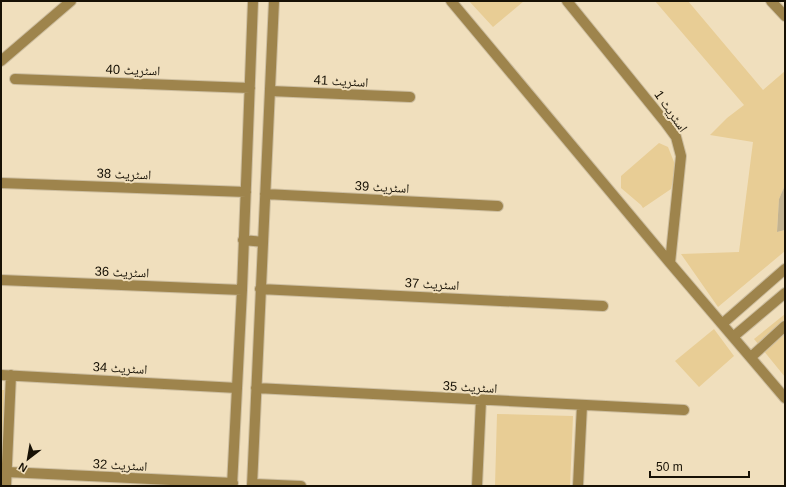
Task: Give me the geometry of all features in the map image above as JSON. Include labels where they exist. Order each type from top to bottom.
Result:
[{"type":"street","points":[[1,61],[71,1]]},
{"type":"street","points":[[232,485],[254,1]]},
{"type":"street","points":[[274,1],[252,485],[301,486]]},
{"type":"street","points":[[451,1],[722,324],[781,388],[785,398]]},
{"type":"street","name":"اسٹریٹ 1","points":[[566,1],[666,122],[676,137],[681,156],[670,263]]},
{"type":"street","points":[[771,1],[785,16]]},
{"type":"street","name":"اسٹریٹ 40","points":[[15,79],[250,88]]},
{"type":"street","name":"اسٹریٹ 41","points":[[270,91],[410,97]]},
{"type":"street","name":"اسٹریٹ 38","points":[[1,183],[246,192]]},
{"type":"street","name":"اسٹریٹ 39","points":[[265,194],[498,206]]},
{"type":"street","points":[[243,240],[263,242]]},
{"type":"street","points":[[722,324],[785,269]]},
{"type":"street","name":"اسٹریٹ 36","points":[[1,280],[242,290]]},
{"type":"street","name":"اسٹریٹ 37","points":[[260,289],[603,306]]},
{"type":"street","points":[[734,337],[785,293]]},
{"type":"street","points":[[751,357],[785,326]]},
{"type":"street","points":[[6,375],[6,486]]},
{"type":"street","name":"اسٹریٹ 34","points":[[6,375],[237,388]]},
{"type":"street","name":"اسٹریٹ 35","points":[[256,388],[684,410]]},
{"type":"street","points":[[477,486],[481,400]]},
{"type":"street","points":[[578,486],[582,405]]},
{"type":"street","name":"اسٹریٹ 32","points":[[7,472],[232,485]]},
{"type":"shaded area","points":[[469,1],[524,1],[493,27]]},
{"type":"shaded area","points":[[655,1],[688,1],[763,90],[785,71],[785,185],[779,199],[777,232],[785,230],[785,251],[718,307],[681,254],[739,252],[753,142],[710,135],[727,118],[744,105]]},
{"type":"shaded area","points":[[659,143],[668,147],[676,167],[671,189],[643,208],[621,188],[621,176]]},
{"type":"shaded area","points":[[785,314],[785,377],[754,339]]},
{"type":"shaded area","points":[[714,329],[734,356],[699,387],[675,361]]},
{"type":"shaded area","points":[[1,390],[5,390],[1,469]]},
{"type":"shaded area","points":[[497,414],[573,416],[570,486],[495,486]]},
{"type":"building","points":[[785,185],[785,230],[777,232],[779,199]]}]
